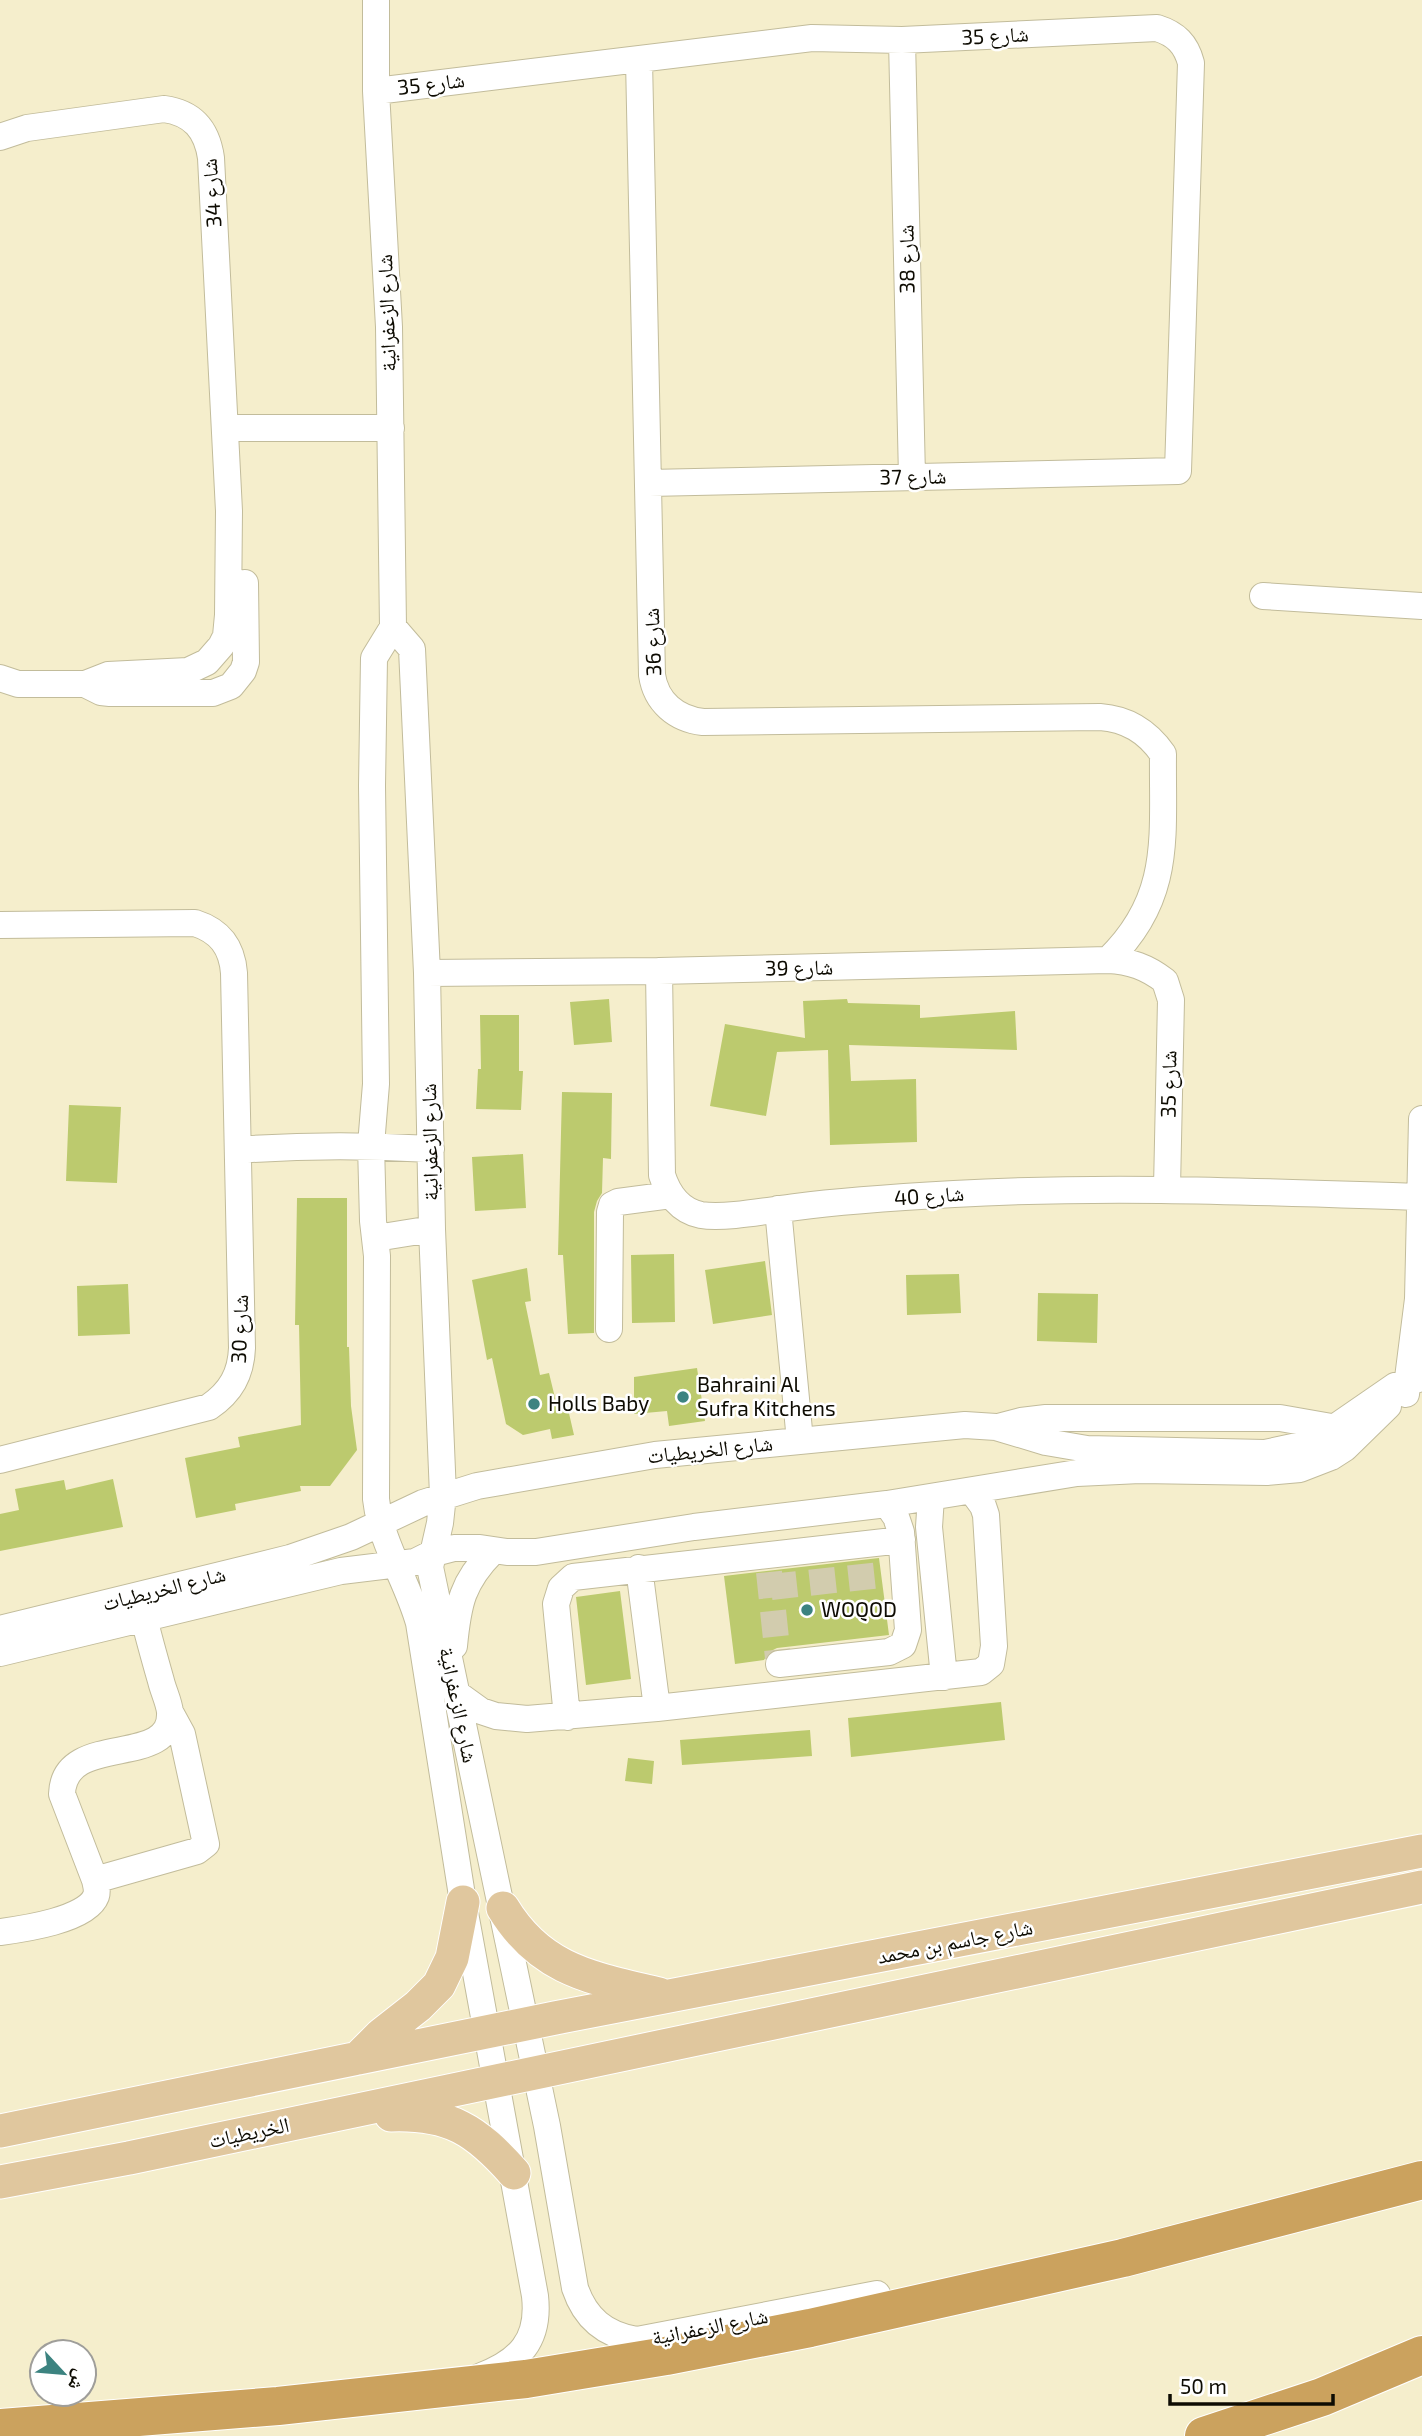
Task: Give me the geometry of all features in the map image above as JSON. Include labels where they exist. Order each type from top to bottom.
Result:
[{"type":"highway","points":[[0,2428],[278,2406],[526,2379],[666,2356],[810,2328],[1123,2258],[1422,2180]]},
{"type":"highway","points":[[1382,2372],[1422,2345]]},
{"type":"highway","points":[[1204,2436],[1286,2410],[1422,2355]]},
{"type":"main road","name":"شارع جاسم بن محمد","points":[[487,2032],[1422,1851]]},
{"type":"main road","name":"شارع جاسم بن محمد","points":[[496,2081],[1422,1887]]},
{"type":"main road","points":[[358,2058],[439,1985],[452,1958],[463,1902]]},
{"type":"main road","points":[[503,1908],[519,1932],[553,1962],[584,1975],[668,1996]]},
{"type":"main road","points":[[0,2131],[487,2032]]},
{"type":"main road","name":"الخريطيات","points":[[0,2182],[496,2081]]},
{"type":"main road","points":[[319,2118],[408,2114],[439,2118],[470,2130],[514,2174]]},
{"type":"street","name":"شارع الزعفرانية","points":[[376,0],[376,91],[389,327],[393,627],[374,658],[372,786],[376,1084],[371,1145],[376,1238],[376,1499],[380,1523],[409,1590],[419,1623],[463,1902],[535,2297],[535,2322],[525,2346],[507,2365],[458,2386]]},
{"type":"street","name":"شارع 35","points":[[376,91],[812,38],[902,40],[1146,28],[1167,31],[1183,44],[1191,64],[1178,471]]},
{"type":"street","name":"شارع 38","points":[[902,40],[912,477]]},
{"type":"street","name":"شارع 36","points":[[639,60],[652,675],[662,701],[676,714],[703,722],[1110,718],[1141,730],[1163,754],[1158,877],[1146,912],[1133,933],[1108,960]]},
{"type":"street","name":"شارع 34","points":[[0,137],[27,128],[164,109],[177,110],[198,123],[205,133],[211,158],[229,512],[239,534],[244,557],[247,653],[243,671],[238,679],[231,686],[213,693],[110,693],[101,692],[85,684],[18,684],[0,678]]},
{"type":"street","points":[[225,428],[391,428]]},
{"type":"street","name":"شارع 37","points":[[649,483],[1178,471]]},
{"type":"street","points":[[1263,596],[1422,606]]},
{"type":"street","name":"شارع الزعفرانية","points":[[393,627],[412,649],[427,973],[432,1229],[443,1495],[440,1523],[431,1554],[432,1583],[503,1908],[575,2288],[585,2311],[602,2328],[613,2334],[637,2340],[932,2283],[1003,2275],[1039,2275]]},
{"type":"street","name":"شارع 30","points":[[0,925],[183,921],[206,926],[230,950],[233,962],[239,1150],[242,1360],[227,1392],[209,1407],[0,1460]]},
{"type":"street","name":"شارع 39","points":[[427,973],[659,971],[1108,960],[1144,967],[1165,981]]},
{"type":"street","points":[[609,1329],[612,1205],[671,1195],[662,1175],[659,971]]},
{"type":"street","name":"شارع 35","points":[[1165,981],[1171,1000],[1167,1188]]},
{"type":"street","points":[[1415,1375],[1422,1119]]},
{"type":"street","points":[[239,1150],[284,1146],[371,1145],[430,1149]]},
{"type":"street","name":"شارع 40","points":[[671,1195],[688,1210],[709,1216],[956,1194],[1167,1188],[1421,1197]]},
{"type":"street","points":[[778,1209],[800,1441]]},
{"type":"street","points":[[376,1238],[432,1229]]},
{"type":"street","name":"شارع الخريطيات","points":[[0,1629],[290,1558],[351,1536],[443,1495],[583,1466],[655,1455],[965,1425],[996,1427],[1046,1442],[1087,1449],[1265,1453],[1302,1445],[1337,1427],[1415,1375]]},
{"type":"street","name":"شارع الخريطيات","points":[[0,1653],[341,1571],[415,1562],[431,1554],[454,1548],[536,1552],[694,1527],[887,1504],[1045,1477],[1108,1471],[1267,1472],[1300,1469],[1345,1448],[1415,1375]]},
{"type":"street","points":[[996,1427],[1046,1418],[1280,1418],[1337,1427]]},
{"type":"street","points":[[1045,1477],[1046,1442]]},
{"type":"street","points":[[0,1453],[0,1460]]},
{"type":"street","points":[[493,1551],[470,1577],[457,1608],[453,1681],[474,1707],[496,1716],[527,1719],[567,1717],[944,1677],[986,1669],[991,1664],[994,1653],[986,1515],[972,1491]]},
{"type":"street","points":[[931,1497],[929,1527],[944,1677]]},
{"type":"street","points":[[782,1695],[779,1661],[889,1652],[899,1649],[908,1635],[892,1574],[902,1540],[899,1525],[887,1504]]},
{"type":"street","points":[[567,1717],[557,1614],[561,1588],[573,1577],[639,1568],[768,1562],[902,1540]]},
{"type":"street","points":[[639,1568],[657,1708]]},
{"type":"street","points":[[95,1880],[197,1851],[206,1844],[182,1734],[170,1712],[144,1618]]},
{"type":"street","points":[[0,1932],[35,1926],[83,1910],[96,1897],[95,1880],[62,1794],[65,1774],[80,1761],[152,1742],[164,1730],[170,1712]]},
{"type":"building","points":[[609,999],[612,1042],[574,1045],[570,1002]]},
{"type":"building","points":[[847,999],[848,1003],[920,1005],[920,1018],[1015,1011],[1017,1050],[849,1045],[851,1081],[916,1079],[917,1142],[830,1145],[828,1050],[777,1052],[766,1116],[710,1106],[725,1024],[805,1038],[803,1001]]},
{"type":"building","points":[[480,1015],[519,1015],[519,1071],[523,1071],[521,1110],[476,1109],[478,1069],[481,1069]]},
{"type":"building","points":[[562,1092],[612,1093],[611,1159],[603,1158],[602,1193],[594,1212],[594,1333],[568,1334],[563,1255],[558,1255]]},
{"type":"building","points":[[69,1105],[121,1107],[117,1183],[66,1181]]},
{"type":"building","points":[[523,1154],[526,1208],[475,1211],[472,1157]]},
{"type":"building","points":[[297,1198],[347,1198],[347,1347],[357,1450],[330,1486],[300,1486],[301,1491],[235,1504],[236,1510],[196,1518],[185,1458],[240,1447],[238,1437],[301,1425],[299,1325],[295,1325]]},
{"type":"building","points":[[674,1254],[675,1322],[632,1323],[631,1255]]},
{"type":"building","points":[[765,1261],[772,1315],[713,1324],[705,1270]]},
{"type":"building","points":[[527,1268],[531,1301],[525,1302],[540,1375],[549,1373],[558,1410],[568,1409],[574,1435],[552,1439],[550,1429],[523,1435],[506,1424],[492,1358],[487,1360],[472,1280]]},
{"type":"building","points":[[959,1274],[961,1313],[907,1315],[906,1275]]},
{"type":"building","points":[[128,1284],[130,1334],[78,1336],[77,1286]]},
{"type":"building","points":[[1038,1293],[1098,1294],[1097,1343],[1037,1341]]},
{"type":"building","name":"Bahraini Al Sufra Kitchens","points":[[697,1368],[705,1421],[669,1426],[667,1411],[634,1414],[634,1377]]},
{"type":"building","points":[[113,1479],[123,1527],[0,1551],[0,1514],[19,1510],[15,1489],[64,1480],[66,1490]]},
{"type":"building","name":"WOQOD","points":[[879,1558],[889,1635],[777,1648],[769,1652],[764,1660],[735,1664],[724,1576]]},
{"type":"building","points":[[620,1591],[631,1679],[586,1685],[576,1597]]},
{"type":"building","points":[[1001,1702],[1005,1740],[851,1757],[848,1718]]},
{"type":"building","points":[[810,1730],[812,1756],[682,1765],[680,1740]]},
{"type":"building","points":[[628,1758],[654,1761],[652,1784],[625,1781]]},
{"type":"tunnel","points":[[769,1572],[778,1658]]},
{"type":"tunnel","points":[[771,1587],[881,1575]]},
{"type":"place","name":"Bahraini Al Sufra Kitchens","points":[[683,1397]]},
{"type":"place","name":"Holls Baby","points":[[534,1404]]},
{"type":"place","name":"WOQOD","points":[[807,1610]]}]
